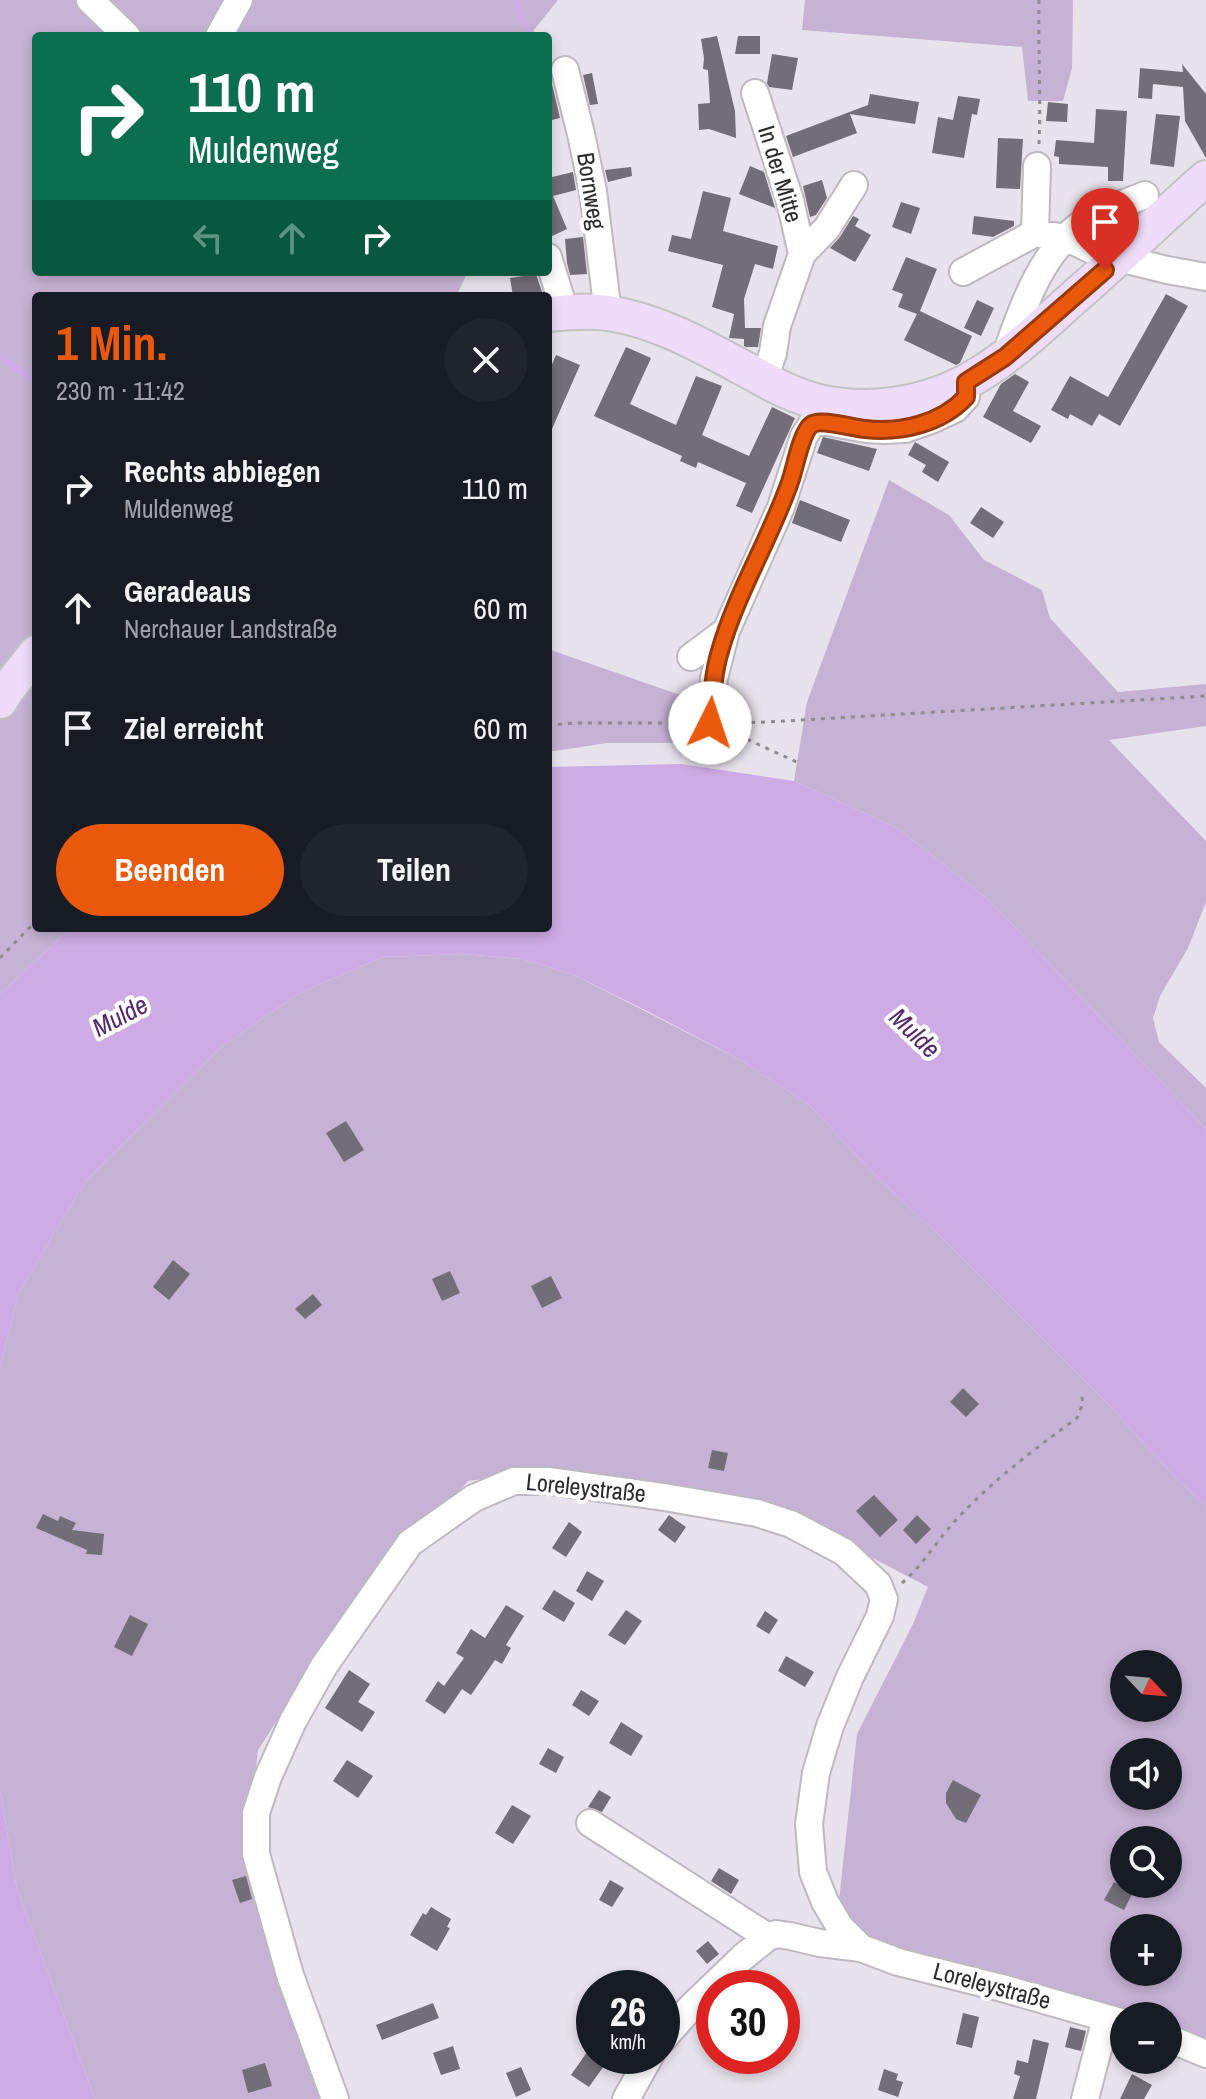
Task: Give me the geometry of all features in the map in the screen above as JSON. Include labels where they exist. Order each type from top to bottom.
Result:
[{"type":"main road","points":[[557,313],[608,313],[655,325],[764,380],[817,402],[860,407],[913,401],[966,382],[1005,357],[1206,178]]},
{"type":"main road","points":[[0,701],[32,658]]},
{"type":"street","points":[[90,0],[123,32]]},
{"type":"street","points":[[221,32],[239,0]]},
{"type":"street","name":"Bornweg","points":[[565,70],[593,191],[608,313]]},
{"type":"street","name":"In der Mitte","points":[[755,93],[790,200],[802,254]]},
{"type":"street","points":[[1035,233],[1037,166]]},
{"type":"street","name":"In der Mitte","points":[[764,380],[773,353],[777,326],[802,254],[827,228],[854,185]]},
{"type":"street","points":[[1005,357],[1030,289],[1048,260],[1072,232],[1093,217],[1145,195]]},
{"type":"street","points":[[963,272],[1035,233],[1067,238],[1098,253],[1206,277]]},
{"type":"street","points":[[551,276],[557,313]]},
{"type":"street","points":[[710,723],[714,678],[726,631],[781,507],[804,436],[812,424],[822,421],[866,429],[905,429],[955,409],[966,397],[966,382]]},
{"type":"street","points":[[691,657],[726,631]]},
{"type":"street","name":"Loreleystraße","points":[[335,2099],[290,1975],[256,1854],[256,1813],[268,1777],[324,1666],[410,1543],[474,1498],[514,1481],[550,1481],[757,1513],[791,1524],[844,1552],[878,1584],[884,1599],[880,1616],[830,1726],[816,1773],[809,1824],[813,1872],[825,1902],[840,1927],[861,1948]]},
{"type":"street","name":"Loreleystraße","points":[[590,1823],[768,1937],[776,1934],[861,1948],[898,1962],[1110,2020]]},
{"type":"street","points":[[680,2020],[768,1937]]},
{"type":"street","points":[[1085,2099],[1110,2034]]},
{"type":"street","points":[[1182,2044],[1206,2054]]},
{"type":"street","points":[[626,2099],[640,2074]]},
{"type":"path","points":[[1037,166],[1039,0]]},
{"type":"path","points":[[552,725],[768,722],[1206,696]]},
{"type":"path","points":[[710,723],[801,764]]},
{"type":"path","points":[[0,958],[32,925]]},
{"type":"path","points":[[884,1599],[916,1571],[951,1525],[991,1484],[1077,1418],[1083,1403],[1081,1391]]},
{"type":"shaded area","points":[[0,0],[558,0],[532,32],[32,32],[32,276],[466,276],[458,292],[32,292],[32,644],[0,684]]},
{"type":"shaded area","points":[[805,0],[1073,0],[1072,68],[1063,101],[1028,101],[1022,47],[802,30]]},
{"type":"shaded area","points":[[889,480],[949,515],[984,560],[1042,590],[1050,618],[1118,692],[1206,684],[1206,726],[1109,740],[1206,841],[1206,902],[1188,948],[1160,996],[1153,1018],[1159,1042],[1206,1088],[1206,1129],[989,900],[897,828],[794,781],[807,702]]},
{"type":"shaded area","points":[[552,650],[703,703],[729,724],[733,736],[723,743],[607,743],[552,751]]},
{"type":"shaded area","points":[[32,676],[32,932],[67,932],[0,994],[0,714]]},
{"type":"shaded area","points":[[463,954],[522,959],[572,974],[739,1059],[809,1105],[1206,1506],[1206,2061],[1182,2048],[1182,2002],[1110,2002],[1110,2012],[836,1929],[857,1734],[913,1624],[928,1587],[758,1498],[522,1474],[468,1481],[319,1656],[258,1750],[246,1859],[336,2099],[95,2099],[17,1889],[0,1791],[0,1368],[18,1294],[85,1182],[221,1047],[298,994],[383,957]]},
{"type":"water","name":"Mulde","points":[[681,764],[794,781],[897,828],[989,900],[1206,1129],[1206,1506],[809,1105],[739,1059],[649,1012],[572,974],[522,959],[463,954],[383,957],[298,994],[221,1047],[85,1182],[18,1294],[0,1368],[0,994],[67,932],[552,932],[552,767]]},
{"type":"water","points":[[0,1791],[17,1889],[95,2099],[0,2099]]},
{"type":"building","points":[[717,36],[735,111],[736,138],[709,129],[699,130],[698,104],[710,103],[708,70],[703,69],[701,39]]},
{"type":"building","points":[[738,36],[760,36],[760,54],[735,54]]},
{"type":"building","points":[[772,54],[798,58],[792,90],[769,87]]},
{"type":"building","points":[[1182,64],[1206,94],[1206,158],[1185,121],[1183,87],[1153,84],[1152,99],[1138,98],[1140,68],[1183,72]]},
{"type":"building","points":[[592,73],[598,104],[590,105],[583,75]]},
{"type":"building","points":[[552,84],[560,118],[552,120]]},
{"type":"building","points":[[870,94],[919,102],[915,124],[850,114],[857,133],[793,157],[786,136],[868,105]]},
{"type":"building","points":[[958,96],[980,99],[977,115],[972,114],[964,158],[932,153],[938,117],[953,120]]},
{"type":"building","points":[[1048,102],[1068,104],[1067,122],[1046,121]]},
{"type":"building","points":[[1096,109],[1127,111],[1123,181],[1108,181],[1108,167],[1059,164],[1059,157],[1054,156],[1056,140],[1094,143]]},
{"type":"building","points":[[1156,114],[1180,116],[1174,167],[1150,164]]},
{"type":"building","points":[[998,138],[1023,139],[1020,189],[996,188]]},
{"type":"building","points":[[750,166],[764,172],[777,214],[775,208],[739,194]]},
{"type":"building","points":[[631,167],[632,176],[608,182],[605,170]]},
{"type":"building","points":[[573,172],[576,190],[553,196],[567,229],[552,236],[552,177]]},
{"type":"building","points":[[822,180],[827,198],[816,215],[810,217],[803,186]]},
{"type":"building","points":[[703,191],[731,198],[723,231],[778,246],[773,269],[755,264],[744,299],[745,328],[761,328],[758,347],[746,347],[744,339],[729,338],[734,314],[712,307],[723,265],[668,251],[672,235],[691,239]]},
{"type":"building","points":[[901,202],[920,208],[911,234],[892,227]]},
{"type":"building","points":[[853,216],[859,219],[855,226],[871,235],[855,262],[830,248]]},
{"type":"building","points":[[974,216],[1014,221],[1014,226],[993,237],[972,234]]},
{"type":"building","points":[[583,237],[587,274],[570,275],[565,239]]},
{"type":"building","points":[[906,257],[937,269],[920,311],[972,336],[960,363],[956,365],[904,340],[917,314],[898,307],[903,294],[892,290]]},
{"type":"building","points":[[537,276],[542,292],[512,292],[510,278]]},
{"type":"building","points":[[1166,294],[1188,306],[1120,426],[1099,414],[1092,426],[1070,414],[1068,419],[1051,410],[1070,376],[1108,397]]},
{"type":"building","points":[[977,300],[994,308],[981,336],[964,328]]},
{"type":"building","points":[[626,347],[651,358],[630,404],[676,425],[696,376],[722,386],[702,435],[749,456],[772,407],[795,418],[752,513],[736,506],[746,483],[698,462],[696,468],[680,461],[682,456],[594,416]]},
{"type":"building","points":[[556,355],[580,365],[552,429],[552,364]]},
{"type":"building","points":[[1015,374],[1029,382],[1013,411],[1041,426],[1031,443],[983,417],[1001,384]]},
{"type":"building","points":[[823,437],[877,449],[869,471],[817,453]]},
{"type":"building","points":[[915,442],[949,462],[938,482],[922,472],[926,465],[908,455]]},
{"type":"building","points":[[800,500],[850,520],[841,542],[792,523]]},
{"type":"building","points":[[981,507],[1004,522],[993,538],[970,523]]},
{"type":"building","points":[[346,1121],[364,1150],[344,1162],[326,1133]]},
{"type":"building","points":[[173,1260],[190,1274],[169,1300],[153,1287]]},
{"type":"building","points":[[450,1271],[460,1293],[442,1301],[432,1279]]},
{"type":"building","points":[[551,1276],[562,1298],[542,1308],[531,1286]]},
{"type":"building","points":[[313,1294],[322,1305],[305,1319],[295,1309]]},
{"type":"building","points":[[963,1388],[979,1404],[966,1417],[950,1402]]},
{"type":"building","points":[[712,1450],[728,1453],[724,1471],[708,1468]]},
{"type":"building","points":[[874,1495],[898,1520],[880,1537],[856,1511]]},
{"type":"building","points":[[43,1514],[58,1521],[60,1516],[76,1523],[72,1530],[104,1534],[102,1555],[86,1554],[87,1550],[36,1528]]},
{"type":"building","points":[[669,1515],[686,1527],[675,1543],[658,1530]]},
{"type":"building","points":[[917,1515],[931,1529],[916,1544],[903,1530]]},
{"type":"building","points":[[569,1522],[582,1532],[566,1557],[552,1548]]},
{"type":"building","points":[[587,1571],[604,1581],[592,1601],[576,1591]]},
{"type":"building","points":[[554,1590],[575,1603],[564,1622],[542,1609]]},
{"type":"building","points":[[506,1605],[524,1616],[506,1645],[511,1648],[502,1664],[495,1660],[471,1695],[462,1689],[445,1714],[425,1701],[438,1681],[444,1686],[464,1658],[456,1653],[471,1629],[485,1638]]},
{"type":"building","points":[[626,1610],[642,1621],[625,1645],[608,1635]]},
{"type":"building","points":[[765,1611],[778,1620],[769,1634],[756,1626]]},
{"type":"building","points":[[130,1615],[148,1624],[132,1656],[114,1647]]},
{"type":"building","points":[[786,1656],[814,1672],[805,1687],[778,1671]]},
{"type":"building","points":[[349,1670],[370,1684],[358,1702],[375,1712],[362,1732],[325,1708]]},
{"type":"building","points":[[581,1690],[599,1701],[589,1716],[572,1705]]},
{"type":"building","points":[[621,1722],[643,1736],[631,1756],[609,1743]]},
{"type":"building","points":[[548,1748],[564,1757],[556,1773],[539,1764]]},
{"type":"building","points":[[347,1760],[373,1776],[358,1798],[333,1781]]},
{"type":"building","points":[[953,1780],[981,1795],[966,1823],[956,1819],[946,1803],[946,1793]]},
{"type":"building","points":[[599,1790],[611,1797],[602,1812],[588,1807]]},
{"type":"building","points":[[512,1805],[531,1816],[513,1844],[495,1833]]},
{"type":"building","points":[[719,1868],[739,1880],[731,1894],[711,1881]]},
{"type":"building","points":[[246,1876],[252,1899],[240,1903],[232,1880]]},
{"type":"building","points":[[610,1880],[624,1888],[612,1907],[599,1900]]},
{"type":"building","points":[[1110,1889],[1110,1898],[1130,1898],[1124,1910],[1104,1900]]},
{"type":"building","points":[[431,1907],[451,1919],[447,1927],[450,1928],[437,1951],[410,1935],[423,1913],[426,1915]]},
{"type":"building","points":[[708,1941],[719,1954],[707,1964],[696,1951]]},
{"type":"building","points":[[433,2003],[439,2018],[382,2040],[376,2025]]},
{"type":"building","points":[[963,2013],[979,2017],[972,2048],[956,2044]]},
{"type":"building","points":[[1070,2027],[1086,2031],[1081,2051],[1065,2047]]},
{"type":"building","points":[[1033,2039],[1049,2043],[1036,2099],[1013,2099],[1020,2076],[1014,2074],[1017,2060],[1028,2063]]},
{"type":"building","points":[[453,2046],[460,2069],[441,2075],[433,2053]]},
{"type":"building","points":[[265,2063],[272,2086],[248,2093],[242,2070]]},
{"type":"building","points":[[521,2067],[531,2090],[516,2097],[506,2073]]},
{"type":"building","points":[[576,2068],[576,2074],[598,2074],[589,2087],[571,2075]]},
{"type":"building","points":[[884,2069],[898,2074],[896,2080],[903,2082],[898,2097],[878,2090]]},
{"type":"building","points":[[1132,2074],[1152,2085],[1144,2099],[1120,2099]]},
{"type":"waterway","points":[[515,0],[530,32]]},
{"type":"waterway","points":[[0,356],[32,379]]},
{"type":"route","points":[[710,723],[714,678],[726,631],[781,507],[804,436],[812,424],[822,421],[866,429],[905,429],[955,409],[966,397],[966,382],[1005,357],[1105,270]]}]
